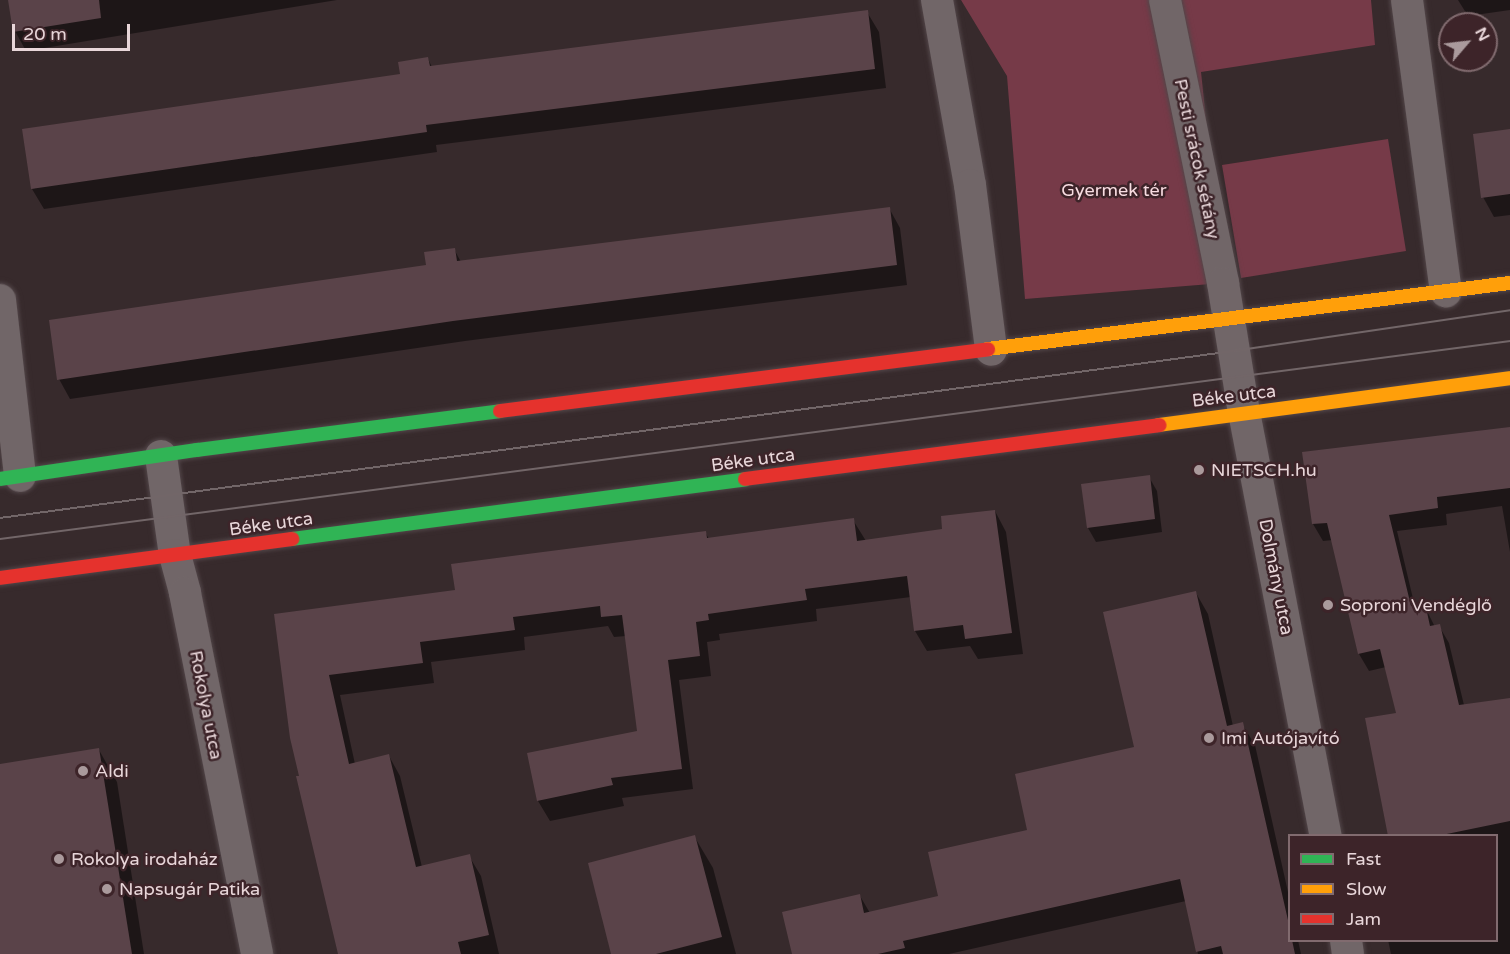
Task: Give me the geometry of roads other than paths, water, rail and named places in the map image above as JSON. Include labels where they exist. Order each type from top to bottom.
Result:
[{"type":"main road","points":[[10,477],[1510,282]]},
{"type":"main road","name":"Béke utca","points":[[0,578],[1510,378]]},
{"type":"street","points":[[936,0],[970,185],[991,350]]},
{"type":"street","name":"Pesti srácok sétány","points":[[1165,0],[1229,319]]},
{"type":"street","points":[[1407,0],[1446,291]]},
{"type":"street","points":[[0,300],[10,477]]},
{"type":"street","name":"Dolmány utca","points":[[1229,319],[1244,412],[1326,834]]},
{"type":"street","name":"Rokolya utca","points":[[161,456],[175,555],[185,593],[257,954]]},
{"type":"tram line","points":[[0,518],[1234,351],[1510,310]]},
{"type":"tram line","points":[[0,539],[1510,341]]},
{"type":"place","name":"NIETSCH.hu","points":[[1199,470]]},
{"type":"place","name":"Soproni Vendéglő","points":[[1328,605]]},
{"type":"place","name":"Imi Autójavító","points":[[1209,738]]},
{"type":"place","name":"Aldi","points":[[83,771]]},
{"type":"place","name":"Rokolya irodaház","points":[[59,859]]},
{"type":"place","name":"Napsugár Patika","points":[[107,889]]},
{"type":"park label","name":"Gyermek tér","points":[[1114,190]]}]
